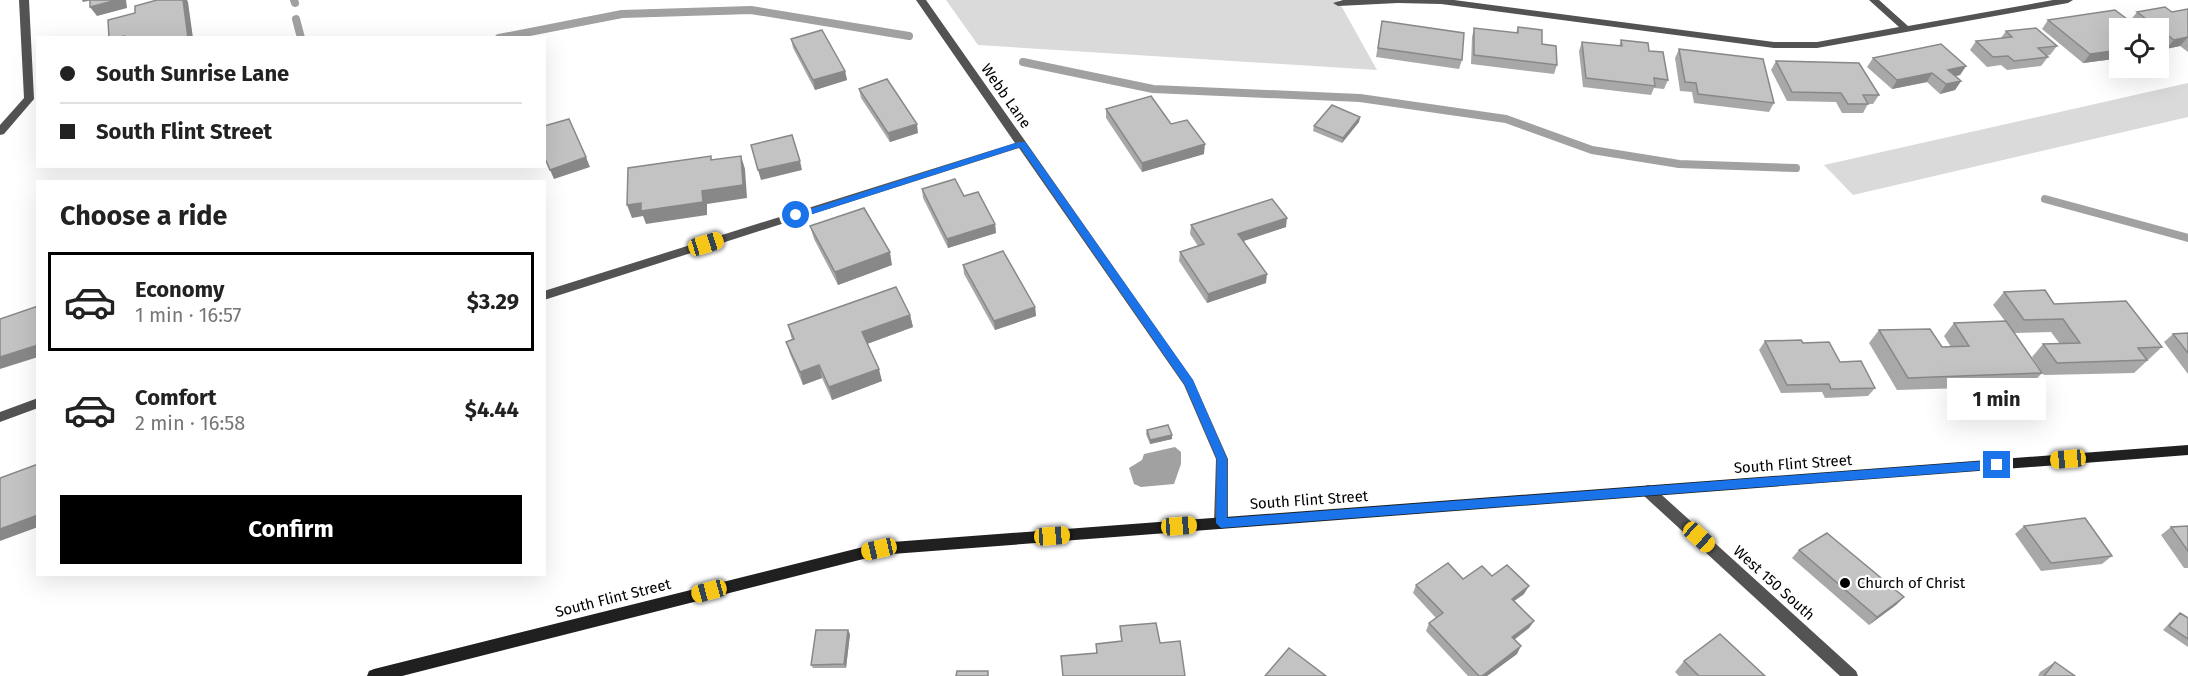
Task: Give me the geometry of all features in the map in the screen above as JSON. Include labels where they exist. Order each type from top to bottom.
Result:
[{"type":"main road","name":"South Flint Street","points":[[382,675],[879,549],[2188,450]]},
{"type":"street","points":[[0,132],[29,99],[24,0]]},
{"type":"street","name":"Webb Lane","points":[[921,0],[1189,383],[1222,459],[1221,523]]},
{"type":"street","points":[[1874,0],[1906,29]]},
{"type":"street","points":[[1338,3],[1419,1],[1487,4],[1774,45],[1817,45],[2068,0]]},
{"type":"street","points":[[546,295],[1022,144]]},
{"type":"street","points":[[0,417],[36,404]]},
{"type":"street","name":"West 150 South","points":[[1648,490],[1851,676]]},
{"type":"shaded area","points":[[946,0],[1338,0],[1377,70],[978,45]]},
{"type":"shaded area","points":[[2188,83],[2188,117],[1853,195],[1824,165]]},
{"type":"shaded area","points":[[1175,447],[1181,452],[1181,464],[1174,484],[1141,487],[1134,484],[1129,468],[1142,460],[1144,454]]},
{"type":"building","points":[[90,0],[117,0],[90,7]]},
{"type":"building","points":[[157,0],[183,0],[188,36],[109,36],[108,20],[135,13],[135,6]]},
{"type":"building","points":[[2165,7],[2172,12],[2188,9],[2188,37],[2174,40],[2169,36],[2169,18],[2145,18],[2137,12]]},
{"type":"building","points":[[2115,10],[2126,18],[2109,18],[2109,51],[2090,54],[2048,20]]},
{"type":"building","points":[[1382,21],[1464,33],[1462,60],[1378,48]]},
{"type":"building","points":[[1518,27],[1542,30],[1542,44],[1556,46],[1557,65],[1474,55],[1474,28],[1518,33]]},
{"type":"building","points":[[2036,28],[2057,46],[2038,48],[2048,57],[2014,61],[2008,56],[1993,57],[1976,41],[2012,37],[2006,31]]},
{"type":"building","points":[[822,30],[845,71],[813,80],[791,39]]},
{"type":"building","points":[[1621,40],[1648,43],[1649,51],[1663,52],[1668,80],[1654,78],[1655,86],[1586,78],[1582,42],[1622,46]]},
{"type":"building","points":[[1941,44],[1966,66],[1948,70],[1961,81],[1946,84],[1932,73],[1897,80],[1873,58]]},
{"type":"building","points":[[1679,49],[1763,59],[1774,103],[1698,94],[1696,83],[1685,82]]},
{"type":"building","points":[[1776,61],[1859,63],[1879,95],[1863,95],[1868,104],[1848,104],[1841,93],[1792,92]]},
{"type":"building","points":[[887,79],[917,124],[888,133],[859,89]]},
{"type":"building","points":[[1151,96],[1171,124],[1187,120],[1205,144],[1142,163],[1106,109]]},
{"type":"building","points":[[1332,105],[1360,117],[1343,138],[1314,126]]},
{"type":"building","points":[[569,119],[586,157],[550,170],[546,161],[546,125]]},
{"type":"building","points":[[792,135],[800,161],[758,170],[751,145]]},
{"type":"building","points":[[711,156],[711,160],[741,156],[743,185],[702,191],[703,202],[641,211],[641,203],[627,205],[628,168]]},
{"type":"building","points":[[955,179],[964,196],[978,192],[995,224],[947,239],[922,189]]},
{"type":"building","points":[[1272,199],[1287,218],[1238,234],[1267,274],[1208,294],[1180,252],[1204,244],[1191,225]]},
{"type":"building","points":[[864,208],[890,252],[835,272],[810,226]]},
{"type":"building","points":[[1003,251],[1035,307],[994,321],[963,265]]},
{"type":"building","points":[[896,287],[910,315],[862,332],[879,369],[829,387],[819,365],[800,372],[786,342],[794,339],[788,325]]},
{"type":"building","points":[[2045,290],[2054,304],[2126,301],[2162,347],[2138,348],[2147,360],[2057,363],[2043,344],[2080,343],[2063,319],[2024,320],[2004,292]]},
{"type":"building","points":[[36,307],[36,346],[0,357],[0,319]]},
{"type":"building","points":[[2006,321],[2042,373],[1908,378],[1879,330],[1930,329],[1942,347],[1969,346],[1954,323]]},
{"type":"building","points":[[2188,333],[2188,353],[2173,334]]},
{"type":"building","points":[[1801,340],[1803,343],[1829,342],[1840,362],[1861,361],[1875,388],[1831,389],[1829,384],[1787,385],[1765,341]]},
{"type":"building","points":[[1168,425],[1172,435],[1150,440],[1147,430]]},
{"type":"building","points":[[36,465],[36,516],[0,529],[0,478]]},
{"type":"building","points":[[2085,518],[2112,556],[2051,563],[2024,526]]},
{"type":"building","points":[[2188,526],[2188,551],[2171,527]]},
{"type":"building","points":[[1827,533],[1904,597],[1877,617],[1799,550]]},
{"type":"building","points":[[1448,563],[1463,579],[1482,566],[1492,576],[1507,565],[1529,586],[1512,599],[1534,621],[1512,637],[1521,646],[1482,676],[1479,676],[1429,623],[1443,613],[1416,585]]},
{"type":"building","points":[[2180,613],[2188,618],[2188,639],[2169,626]]},
{"type":"building","points":[[1156,623],[1160,643],[1180,641],[1185,676],[1063,676],[1061,656],[1097,653],[1096,644],[1122,641],[1120,626]]},
{"type":"building","points":[[816,630],[848,630],[844,664],[811,665]]},
{"type":"building","points":[[1720,634],[1765,676],[1699,676],[1684,661]]},
{"type":"building","points":[[1289,648],[1326,676],[1265,676]]},
{"type":"building","points":[[2055,662],[2075,676],[2044,676]]},
{"type":"building","points":[[957,671],[988,671],[988,676],[956,676]]},
{"type":"waterway","points":[[509,36],[622,14],[751,10],[909,36]]},
{"type":"waterway","points":[[296,19],[300,36]]},
{"type":"waterway","points":[[1023,62],[1153,89],[1360,98],[1506,119],[1592,150],[1679,164],[1796,168]]},
{"type":"waterway","points":[[2045,199],[2188,238]]},
{"type":"place","name":"Church of Christ","points":[[1845,583]]},
{"type":"route","points":[[796,215],[1022,144],[1189,383],[1222,459],[1221,523],[1997,465]]}]
